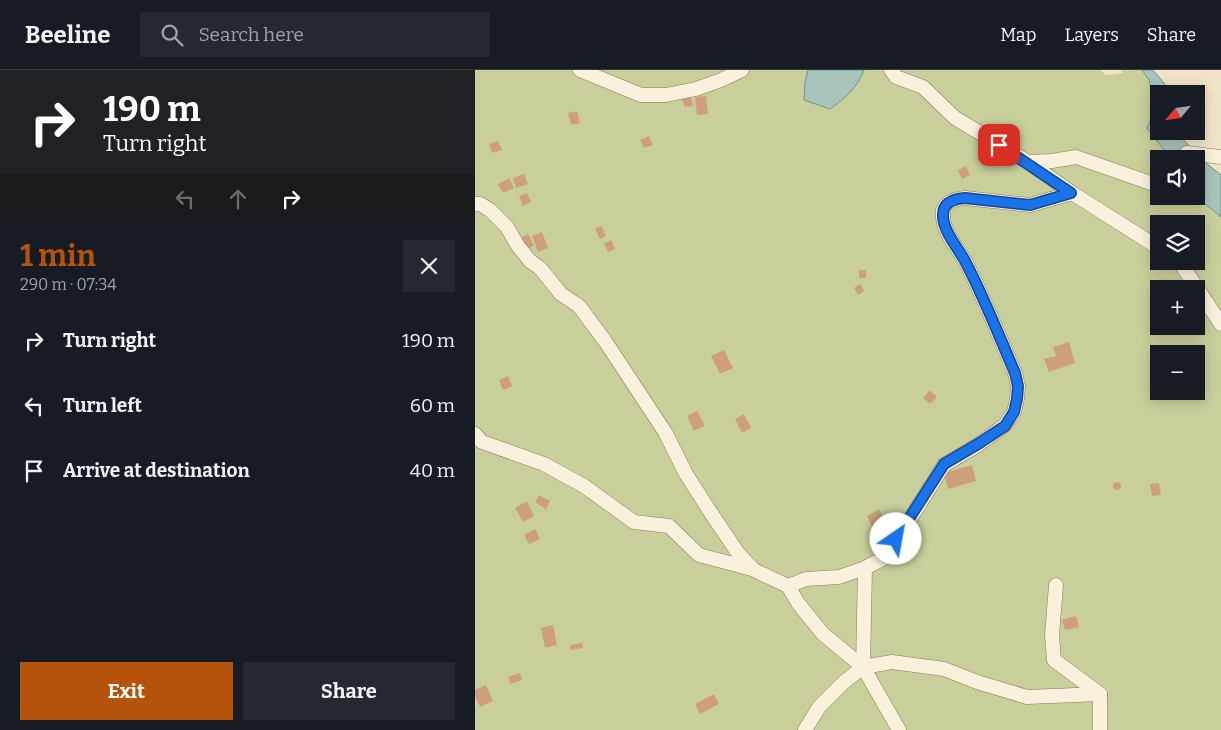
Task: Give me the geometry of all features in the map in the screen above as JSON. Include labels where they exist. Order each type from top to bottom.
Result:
[{"type":"street","points":[[580,70],[641,95],[666,95],[696,89],[742,70]]},
{"type":"street","points":[[891,70],[896,77],[923,87],[955,118],[1028,162],[1071,193],[1150,242]]},
{"type":"street","points":[[1205,155],[1221,157]]},
{"type":"street","points":[[1028,162],[1052,161],[1075,157],[1150,183]]},
{"type":"street","points":[[788,586],[806,578],[839,577],[865,568],[886,557],[944,464],[1005,426],[1014,412],[1018,386],[1015,373],[965,262],[945,227],[943,210],[947,203],[955,198],[965,198],[1030,205],[1071,193]]},
{"type":"street","points":[[475,204],[480,204],[490,210],[507,227],[517,246],[529,261],[540,268],[561,294],[579,306],[605,341],[665,432],[686,474],[716,521],[738,553],[752,569]]},
{"type":"street","points":[[1185,270],[1221,324]]},
{"type":"street","points":[[475,434],[482,442],[544,464],[584,486],[634,522],[669,526],[699,555],[752,569],[788,586],[798,603],[823,634],[863,667],[899,730]]},
{"type":"street","points":[[863,667],[865,568]]},
{"type":"street","points":[[1056,584],[1053,635],[1054,660],[1100,694]]},
{"type":"street","points":[[805,730],[819,707],[843,683],[863,667],[893,662],[944,669],[977,682],[1027,697],[1100,694]]},
{"type":"street","points":[[1100,694],[1100,730]]},
{"type":"green space","points":[[475,70],[808,70],[805,83],[830,109],[850,92],[864,70],[1101,70],[1105,75],[1123,73],[1121,70],[1142,70],[1150,85],[1150,121],[1147,128],[1150,132],[1150,140],[1156,140],[1164,150],[1150,150],[1150,205],[1205,204],[1221,217],[1221,730],[475,730]]},
{"type":"water","points":[[808,70],[864,70],[850,92],[830,109],[804,100]]},
{"type":"water","points":[[1142,70],[1153,70],[1166,85],[1150,85]]},
{"type":"water","points":[[1150,121],[1150,132],[1147,128]]},
{"type":"water","points":[[1156,140],[1184,140],[1193,150],[1164,150]]},
{"type":"water","points":[[1205,162],[1221,175],[1221,217],[1205,204]]},
{"type":"building","points":[[706,96],[708,114],[697,115],[695,97]]},
{"type":"building","points":[[691,97],[693,106],[685,107],[682,99]]},
{"type":"building","points":[[577,111],[580,123],[571,125],[568,113]]},
{"type":"building","points":[[649,136],[653,145],[644,148],[640,140]]},
{"type":"building","points":[[498,141],[502,150],[492,153],[489,144]]},
{"type":"building","points":[[966,166],[970,175],[962,179],[958,170]]},
{"type":"building","points":[[524,174],[528,184],[516,188],[513,178]]},
{"type":"building","points":[[509,178],[514,188],[503,193],[498,184]]},
{"type":"building","points":[[527,193],[531,202],[523,206],[519,196]]},
{"type":"building","points":[[601,226],[606,236],[600,239],[595,229]]},
{"type":"building","points":[[542,232],[548,248],[538,252],[532,236]]},
{"type":"building","points":[[528,234],[534,246],[524,250],[518,239]]},
{"type":"building","points":[[611,240],[615,249],[608,252],[604,244]]},
{"type":"building","points":[[859,270],[866,270],[866,278],[859,278]]},
{"type":"building","points":[[860,284],[864,291],[858,295],[854,288]]},
{"type":"building","points":[[1069,342],[1075,363],[1049,372],[1044,359],[1056,356],[1053,347]]},
{"type":"building","points":[[724,350],[733,368],[720,374],[711,356]]},
{"type":"building","points":[[508,376],[512,386],[503,390],[499,380]]},
{"type":"building","points":[[930,390],[937,397],[930,404],[923,398]]},
{"type":"building","points":[[697,411],[705,426],[694,431],[687,416]]},
{"type":"building","points":[[744,414],[751,428],[742,433],[735,419]]},
{"type":"building","points":[[972,465],[976,481],[948,489],[944,473]]},
{"type":"building","points":[[1117,482],[1121,486],[1117,490],[1113,486]]},
{"type":"building","points":[[1159,483],[1161,495],[1152,496],[1150,484]]},
{"type":"building","points":[[539,495],[550,501],[546,509],[535,502]]},
{"type":"building","points":[[527,501],[534,516],[523,522],[515,508]]},
{"type":"building","points":[[879,509],[885,520],[872,526],[867,516]]},
{"type":"building","points":[[535,529],[540,539],[529,544],[524,535]]},
{"type":"building","points":[[1076,616],[1079,627],[1065,630],[1062,620]]},
{"type":"building","points":[[553,625],[557,645],[545,648],[541,628]]},
{"type":"building","points":[[582,643],[583,648],[570,650],[570,645]]},
{"type":"building","points":[[520,673],[522,680],[510,684],[508,677]]},
{"type":"building","points":[[486,685],[493,701],[480,707],[475,690]]},
{"type":"building","points":[[714,694],[719,704],[700,714],[695,704]]},
{"type":"route","points":[[896,539],[944,464],[1005,426],[1014,412],[1018,386],[1015,373],[965,262],[945,227],[943,210],[947,203],[955,198],[1030,205],[1071,193],[1028,162],[999,145]]}]
